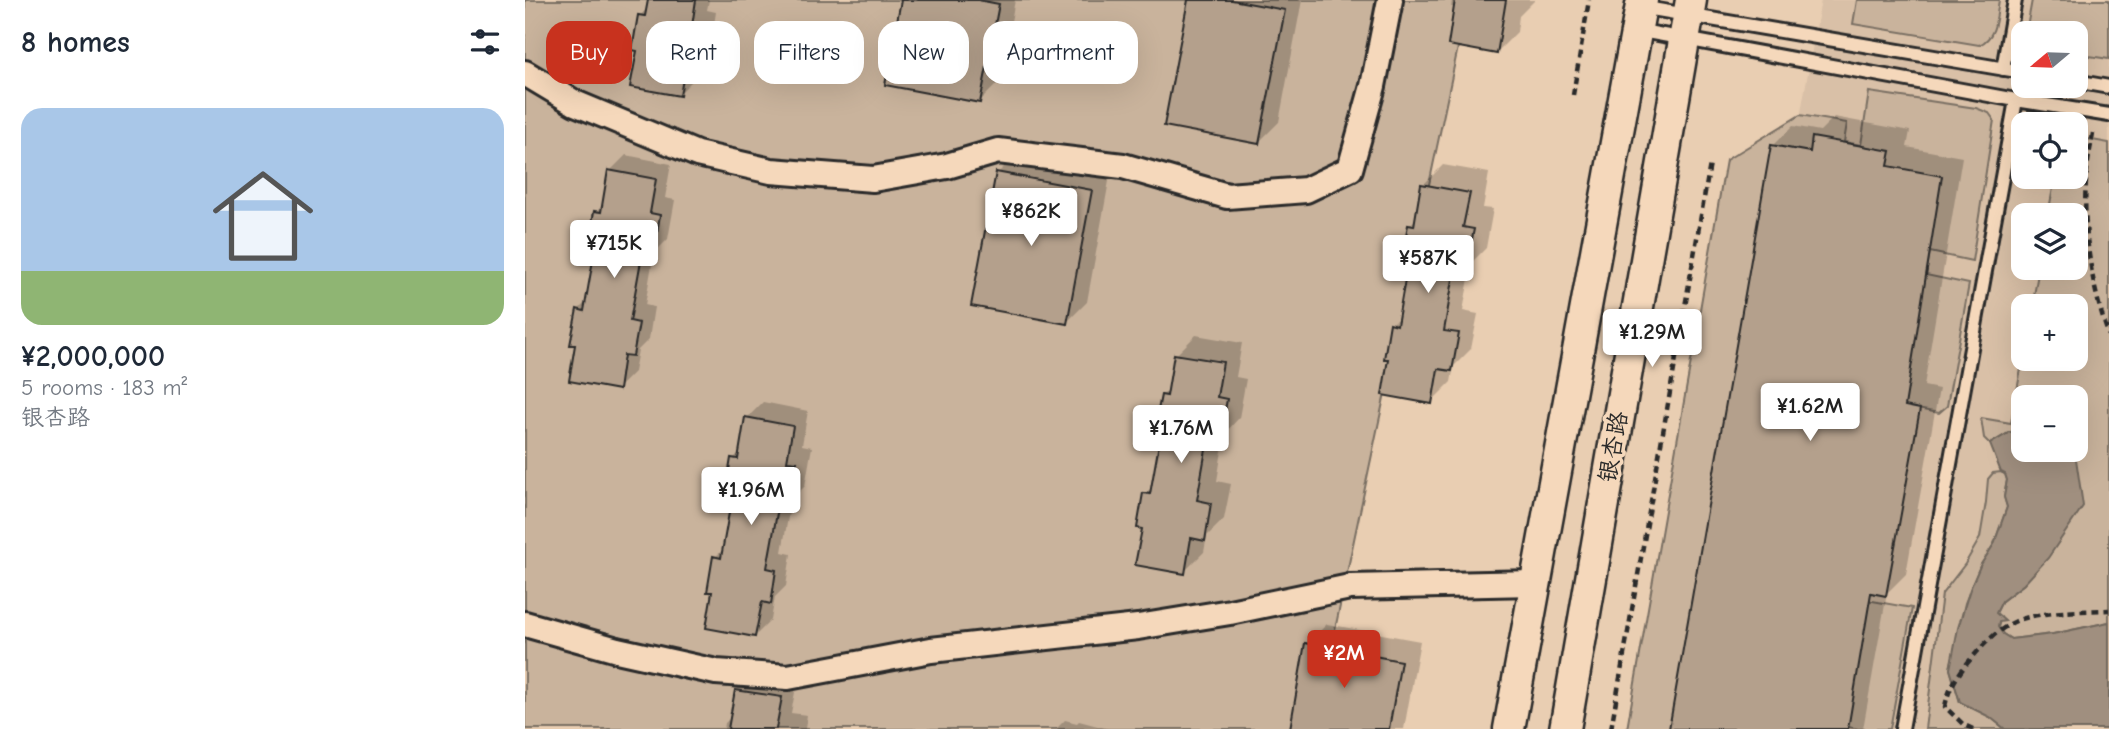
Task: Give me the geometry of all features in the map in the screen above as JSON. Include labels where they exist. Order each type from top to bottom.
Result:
[{"type":"street","points":[[525,73],[575,103],[697,154],[771,171],[873,179],[947,166],[998,151],[1123,166],[1227,197],[1306,190],[1350,169],[1373,86],[1390,0]]},
{"type":"street","points":[[1509,729],[1639,12]]},
{"type":"street","name":"银杏路","points":[[1565,729],[1688,18]]},
{"type":"street","points":[[525,624],[617,650],[716,672],[788,677],[930,650],[1137,627],[1230,612],[1350,587],[1536,583]]},
{"type":"lane","points":[[2003,69],[2015,0]]},
{"type":"lane","points":[[1639,12],[2011,70]]},
{"type":"lane","points":[[1639,12],[1688,18],[2016,100],[2103,114]]},
{"type":"lane","points":[[2088,83],[2109,87]]},
{"type":"lane","points":[[1902,729],[2016,100]]},
{"type":"path","points":[[1573,95],[1589,0]]},
{"type":"path","points":[[2103,114],[2087,172],[2087,239],[2098,307],[2109,336]]},
{"type":"path","points":[[1611,729],[1710,164]]},
{"type":"path","points":[[1973,729],[1952,716],[1945,707],[1947,692],[1983,646],[2018,620],[2109,610]]},
{"type":"shaded area","points":[[525,0],[1468,0],[1314,729],[525,729]]},
{"type":"shaded area","points":[[1821,0],[2109,0],[2109,729],[1627,729],[1726,160],[1799,123]]},
{"type":"shaded area","points":[[1857,0],[1999,0],[1992,32],[1979,45],[1853,24]]},
{"type":"shaded area","points":[[2032,0],[2109,0],[2109,59],[2088,56],[2088,21],[2028,21]]},
{"type":"shaded area","points":[[1869,92],[1976,108],[1989,113],[1994,120],[1972,261],[1930,252],[1926,275],[1969,284],[1947,406],[1939,413],[1772,383],[1737,577],[1912,608],[1890,729],[1627,729],[1726,160],[1800,115],[1847,123],[1844,142],[1861,145]]},
{"type":"shaded area","points":[[2088,139],[2109,143],[2109,622],[2053,634],[2011,639],[1998,627],[2001,617],[1996,613],[2002,601],[2024,584],[2075,462],[2088,462],[2088,385],[2018,385],[2021,371],[2088,371],[2088,294],[2034,294],[2037,280],[2088,280],[2088,203],[2050,203],[2053,189],[2088,189]]},
{"type":"shaded area","points":[[1981,418],[2011,423],[2011,432],[1990,444],[1984,438]]},
{"type":"shaded area","points":[[2010,432],[2011,462],[2076,462],[2083,506],[2048,558],[2024,584],[2002,601],[1996,613],[2005,621],[1999,622],[1998,627],[2011,639],[2053,634],[2109,622],[2109,729],[2005,729],[1990,717],[1960,702],[1950,669],[1958,628],[1970,589],[1994,544],[2007,507],[2004,497],[2007,480],[1990,444]]},
{"type":"shaded area","points":[[2001,472],[2007,480],[2004,497],[2007,507],[1994,544],[1980,566],[1965,603],[1950,669],[1960,702],[1990,717],[2005,729],[1925,729],[1942,594],[1965,564],[1980,538],[1988,479],[1993,473]]},
{"type":"building","points":[[648,0],[696,0],[693,21],[646,21],[646,84],[682,84],[680,96],[630,87],[637,51],[632,50],[638,15],[645,16]]},
{"type":"building","points":[[901,0],[978,0],[999,4],[996,21],[983,21],[984,84],[980,103],[885,85],[969,84],[969,21],[897,21]]},
{"type":"building","points":[[1188,0],[1232,0],[1285,10],[1259,144],[1164,126]]},
{"type":"building","points":[[1455,0],[1506,0],[1497,54],[1448,45]]},
{"type":"building","points":[[1812,137],[1891,151],[1888,166],[1942,176],[1905,406],[1920,409],[1886,596],[1871,593],[1848,729],[1669,729],[1771,145],[1810,152]]},
{"type":"building","points":[[608,170],[656,179],[650,213],[660,215],[653,257],[642,255],[630,321],[639,323],[633,356],[624,355],[619,390],[569,381],[575,345],[570,345],[577,309],[584,311],[596,243],[589,242],[594,211],[601,212]]},
{"type":"building","points":[[996,172],[1092,190],[1067,324],[971,306]]},
{"type":"building","points":[[1421,184],[1470,193],[1463,227],[1474,229],[1466,270],[1455,268],[1444,331],[1459,333],[1452,371],[1438,369],[1432,404],[1382,395],[1390,323],[1397,325],[1409,257],[1402,256],[1408,225],[1414,226]]},
{"type":"building","points":[[1174,354],[1223,362],[1217,397],[1227,399],[1220,440],[1208,438],[1197,500],[1211,503],[1205,541],[1191,538],[1185,574],[1135,565],[1142,529],[1137,528],[1143,493],[1150,494],[1162,427],[1155,426],[1161,395],[1167,396]]},
{"type":"building","points":[[745,417],[793,426],[787,461],[797,462],[790,504],[779,502],[767,568],[776,570],[771,604],[762,602],[755,637],[706,628],[712,592],[707,592],[713,556],[721,558],[733,490],[726,489],[731,458],[738,459]]},
{"type":"building","points":[[1305,643],[1401,661],[1389,729],[1290,729]]},
{"type":"building","points":[[735,690],[782,697],[776,729],[728,729]]}]
